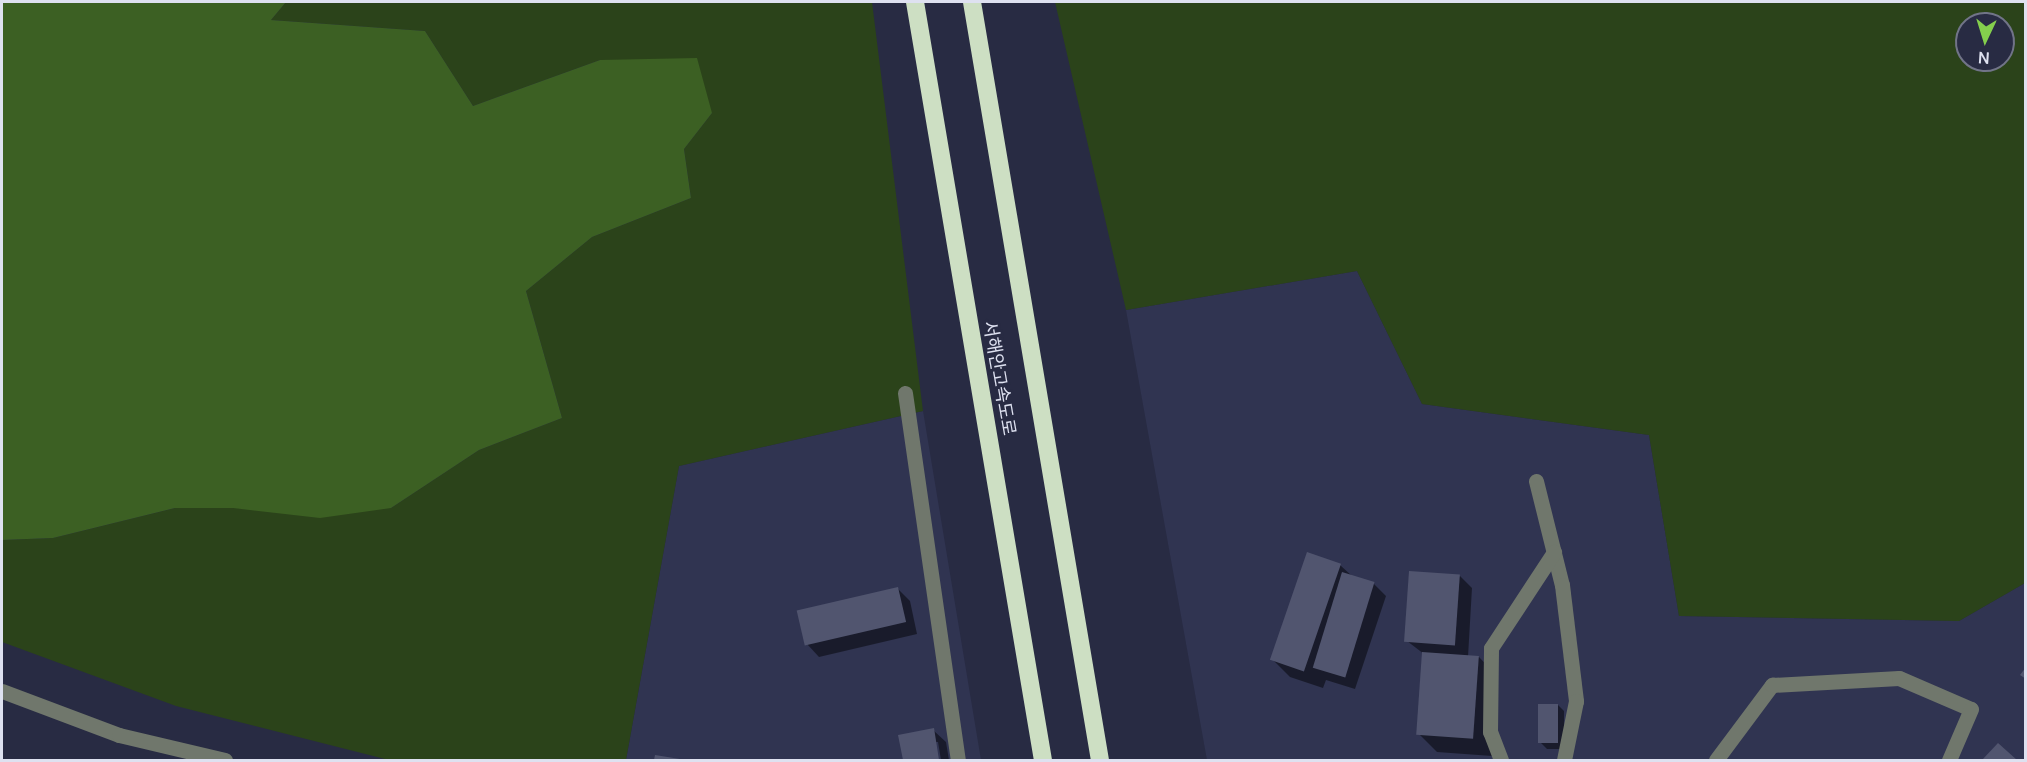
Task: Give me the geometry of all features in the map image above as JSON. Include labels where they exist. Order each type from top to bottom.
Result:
[{"type":"highway","name":"서해안고속도로","points":[[915,2],[1043,760]]},
{"type":"highway","name":"서해안고속도로","points":[[972,2],[1100,760]]},
{"type":"street","points":[[905,393],[958,760]]},
{"type":"street","points":[[1536,481],[1562,585],[1576,700],[1564,760]]},
{"type":"street","points":[[1501,760],[1490,732],[1491,648],[1554,552]]},
{"type":"street","points":[[1716,760],[1772,685],[1899,678],[1971,709],[1949,760]]},
{"type":"street","points":[[2,691],[119,735],[225,760]]},
{"type":"shaded area","points":[[1357,271],[1422,404],[1649,435],[1679,616],[1959,621],[2025,583],[2025,760],[1207,760],[1126,310]]},
{"type":"shaded area","points":[[923,411],[981,760],[626,760],[679,466]]},
{"type":"green space","points":[[2,2],[286,2],[271,20],[425,31],[473,106],[600,60],[697,58],[712,113],[684,149],[691,198],[592,237],[526,291],[562,418],[479,450],[391,508],[320,518],[233,508],[175,508],[53,538],[2,540]]},
{"type":"green space","points":[[286,2],[872,2],[923,411],[679,466],[626,760],[389,760],[176,706],[2,642],[2,540],[53,538],[175,508],[391,508],[479,450],[562,418],[526,291],[592,237],[691,198],[684,149],[712,113],[600,60],[473,106],[425,31],[271,20]]},
{"type":"green space","points":[[1055,2],[2025,2],[2025,583],[1959,621],[1679,616],[1649,435],[1422,404],[1357,271],[1126,310]]},
{"type":"building","points":[[1307,552],[1341,564],[1304,672],[1270,660]]},
{"type":"building","points":[[1409,571],[1460,575],[1455,645],[1404,642]]},
{"type":"building","points":[[1342,572],[1375,582],[1345,678],[1313,668]]},
{"type":"building","points":[[898,587],[906,622],[805,645],[797,610]]},
{"type":"building","points":[[1422,652],[1479,656],[1473,739],[1416,735]]},
{"type":"building","points":[[2026,667],[2026,679],[2020,675]]},
{"type":"building","points":[[1538,704],[1558,704],[1558,743],[1538,743]]},
{"type":"building","points":[[934,728],[939,760],[903,760],[898,735]]},
{"type":"building","points":[[1998,743],[2017,760],[1982,760]]},
{"type":"building","points":[[655,755],[680,759],[680,760],[654,760]]}]
